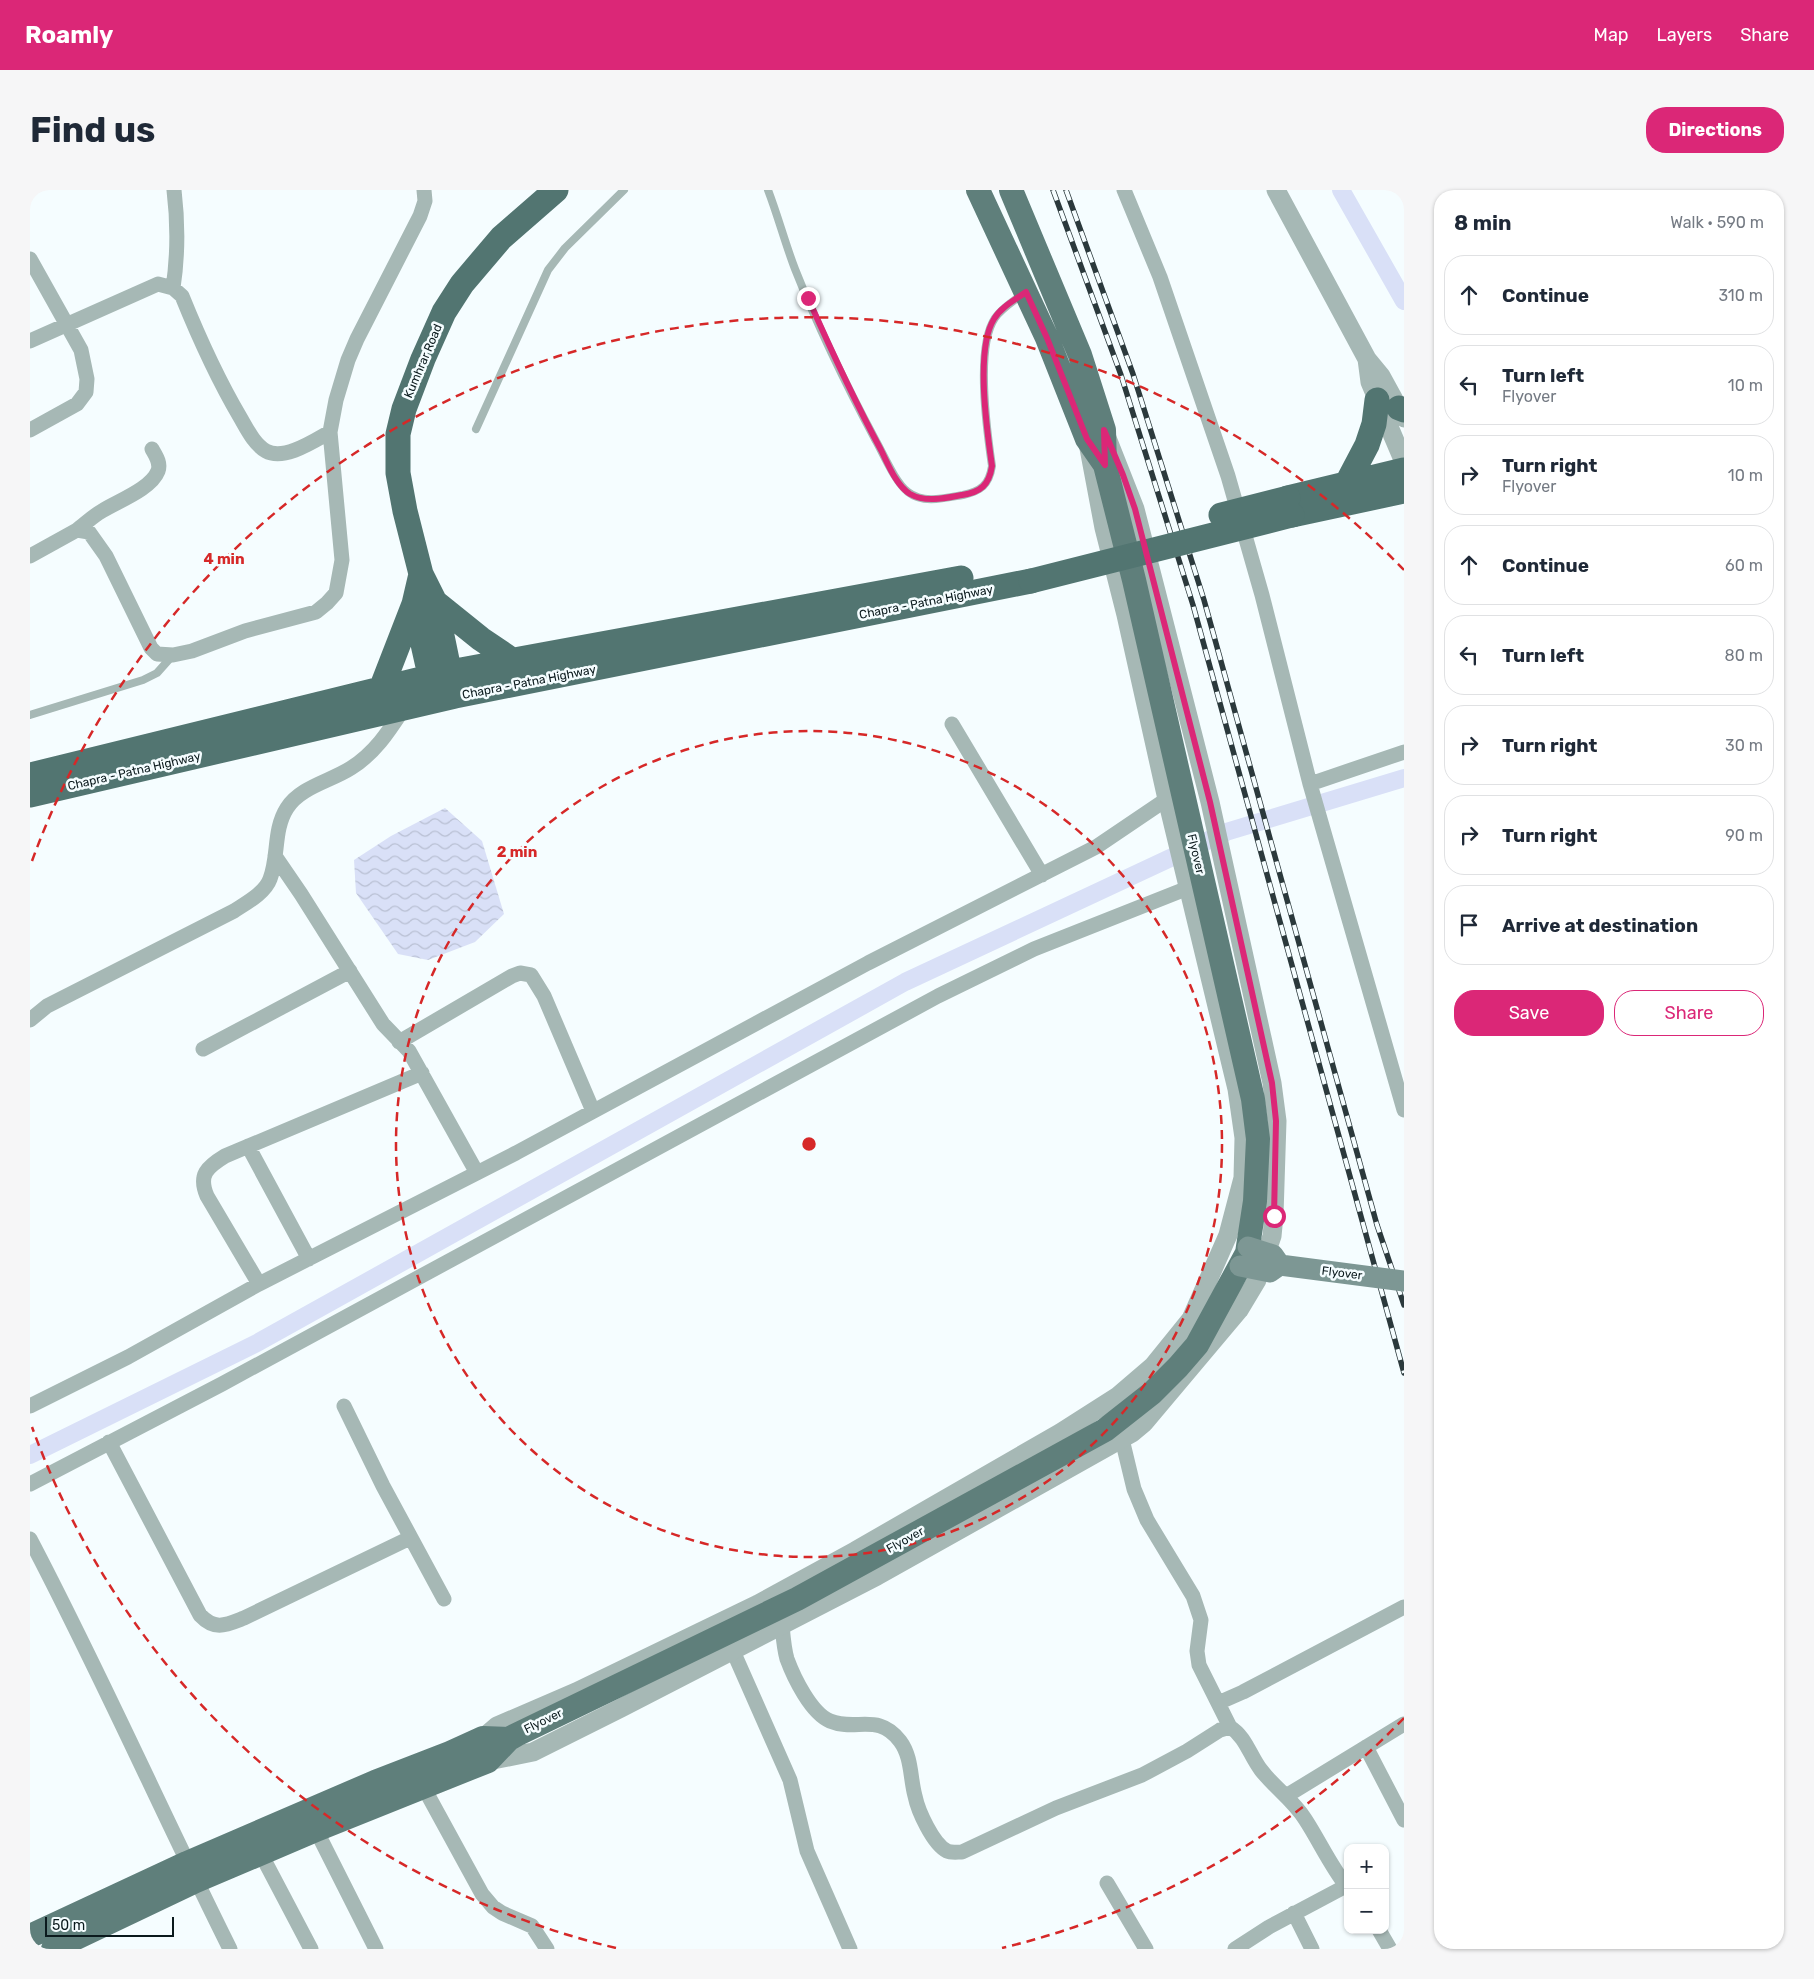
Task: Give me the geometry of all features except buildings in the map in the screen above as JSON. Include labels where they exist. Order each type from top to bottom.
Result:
[{"type":"highway","name":"Kumhrar Road","points":[[445,699],[425,603],[421,574],[398,474],[398,434],[404,409],[423,359],[444,312],[462,284],[501,238],[556,190]]},
{"type":"highway","points":[[1347,483],[1367,445],[1374,424],[1396,409]]},
{"type":"highway","points":[[1290,506],[1347,483],[1404,470]]},
{"type":"highway","points":[[1029,574],[1290,506],[1404,491]]},
{"type":"highway","name":"Chapra - Patna Highway","points":[[30,775],[440,674],[512,660],[1029,574]]},
{"type":"highway","name":"Chapra - Patna Highway","points":[[30,795],[404,708],[1029,574]]},
{"type":"highway","points":[[381,689],[425,603],[512,660]]},
{"type":"main road","points":[[978,190],[1047,338],[1095,434]]},
{"type":"main road","points":[[1011,190],[1080,354],[1095,434]]},
{"type":"main road","name":"Flyover","points":[[488,1761],[512,1736],[797,1599],[1105,1430],[1136,1407],[1190,1352],[1214,1316],[1244,1256],[1255,1201],[1258,1139],[1253,1099],[1134,580],[1105,465],[1095,434]]},
{"type":"main road","name":"Flyover","points":[[1244,1256],[1273,1255],[1280,1265],[1404,1281]]},
{"type":"main road","name":"Flyover","points":[[484,1738],[512,1736]]},
{"type":"main road","points":[[53,1949],[192,1872],[375,1782],[484,1738]]},
{"type":"main road","points":[[30,1936],[192,1872],[261,1854],[488,1761]]},
{"type":"street","points":[[173,288],[177,262],[178,233],[174,190]]},
{"type":"street","points":[[77,530],[89,532],[96,541],[150,648],[158,654],[173,655],[192,651],[245,631],[316,612],[327,604],[336,593],[342,560],[330,432],[336,400],[348,360],[357,339],[420,216],[425,201],[424,190]]},
{"type":"street","points":[[1124,190],[1160,277],[1228,476],[1262,596],[1310,784],[1404,1110]]},
{"type":"street","points":[[1276,190],[1367,359],[1381,376],[1396,409],[1404,462]]},
{"type":"street","points":[[30,259],[81,350],[87,379],[86,392],[77,404],[30,430]]},
{"type":"street","points":[[30,341],[158,284],[173,288],[182,296],[221,385],[254,440],[266,452],[281,453],[296,450],[330,432]]},
{"type":"street","points":[[484,1738],[497,1726],[576,1692],[758,1604],[855,1551],[1068,1428],[1118,1396],[1153,1366],[1190,1319],[1228,1235],[1243,1178],[1244,1138],[1237,1089],[1104,528],[1095,434]]},
{"type":"street","points":[[488,1761],[532,1752],[733,1651],[877,1576],[1132,1433],[1144,1423],[1239,1310],[1257,1280],[1272,1236],[1275,1197],[1276,1105],[1210,802],[1135,509],[1123,475],[1095,434]]},
{"type":"street","points":[[30,556],[77,530],[100,512],[154,479],[159,470],[159,461],[152,449]]},
{"type":"street","points":[[30,1020],[48,1006],[234,911],[261,892],[270,880],[279,824],[288,807],[306,790],[352,768],[366,757],[380,743],[404,708]]},
{"type":"street","points":[[952,724],[1042,875]]},
{"type":"street","points":[[1310,784],[1404,752]]},
{"type":"street","points":[[30,1406],[128,1357],[259,1284],[477,1173],[868,963],[1096,847],[1167,799]]},
{"type":"street","points":[[275,856],[383,1024],[409,1051],[477,1173]]},
{"type":"street","points":[[30,1484],[222,1384],[938,996],[1034,949],[1186,880]]},
{"type":"street","points":[[203,1049],[350,971]]},
{"type":"street","points":[[399,1042],[505,980],[520,973],[531,975],[544,996],[593,1111]]},
{"type":"street","points":[[259,1284],[213,1208],[202,1185],[205,1174],[212,1164],[248,1146],[422,1073]]},
{"type":"street","points":[[248,1146],[309,1259]]},
{"type":"street","points":[[344,1406],[410,1538],[444,1599]]},
{"type":"street","points":[[1122,1439],[1134,1488],[1147,1520],[1193,1596],[1198,1608],[1201,1620],[1197,1651],[1199,1664],[1230,1727],[1238,1732],[1264,1774],[1306,1820],[1344,1883]]},
{"type":"street","points":[[110,1442],[200,1615],[207,1622],[218,1626],[244,1618],[410,1538]]},
{"type":"street","points":[[30,1539],[112,1700],[230,1949]]},
{"type":"street","points":[[1218,1703],[1243,1692],[1404,1607]]},
{"type":"street","points":[[782,1625],[787,1660],[802,1690],[821,1715],[831,1721],[842,1724],[882,1726],[893,1732],[902,1744],[911,1772],[915,1798],[938,1845],[949,1852],[962,1852],[1056,1808],[1123,1783],[1187,1751],[1220,1730],[1230,1727]]},
{"type":"street","points":[[733,1651],[790,1780],[806,1851],[850,1949]]},
{"type":"street","points":[[1286,1796],[1404,1724]]},
{"type":"street","points":[[1366,1747],[1404,1820]]},
{"type":"street","points":[[424,1788],[482,1894],[502,1913],[532,1926],[547,1949]]},
{"type":"street","points":[[316,1830],[376,1949]]},
{"type":"street","points":[[261,1854],[311,1949]]},
{"type":"street","points":[[1107,1883],[1146,1949]]},
{"type":"street","points":[[1237,1948],[1294,1913],[1344,1888]]},
{"type":"street","points":[[1294,1913],[1312,1949]]},
{"type":"street","points":[[1381,1934],[1390,1949]]},
{"type":"lane","points":[[476,429],[548,270],[565,248],[624,190]]},
{"type":"lane","points":[[768,190],[796,269],[848,388],[892,471],[904,488],[918,498],[933,500],[964,495],[977,491],[990,479],[992,466],[985,351],[987,336],[993,320],[1000,311],[1026,292]]},
{"type":"lane","points":[[30,715],[143,680],[157,673],[173,655]]},
{"type":"water","points":[[445,808],[482,841],[504,914],[475,942],[428,960],[398,954],[356,893],[354,860],[391,836]]},
{"type":"waterway","points":[[1341,190],[1404,301]]},
{"type":"waterway","points":[[30,1455],[257,1343],[905,982],[1226,832],[1404,778]]},
{"type":"railway","points":[[1053,190],[1121,375],[1193,605],[1404,1373]]},
{"type":"railway","points":[[1066,190],[1133,374],[1204,600],[1377,1225],[1404,1305]]},
{"type":"route","points":[[808,298],[848,388],[892,471],[904,488],[918,498],[933,500],[964,495],[977,491],[990,479],[992,466],[987,427],[985,351],[987,336],[993,320],[1000,311],[1026,292],[1047,338],[1087,439],[1105,465],[1104,430],[1130,492],[1135,509],[1210,802],[1272,1083],[1276,1105],[1274,1216]]}]
